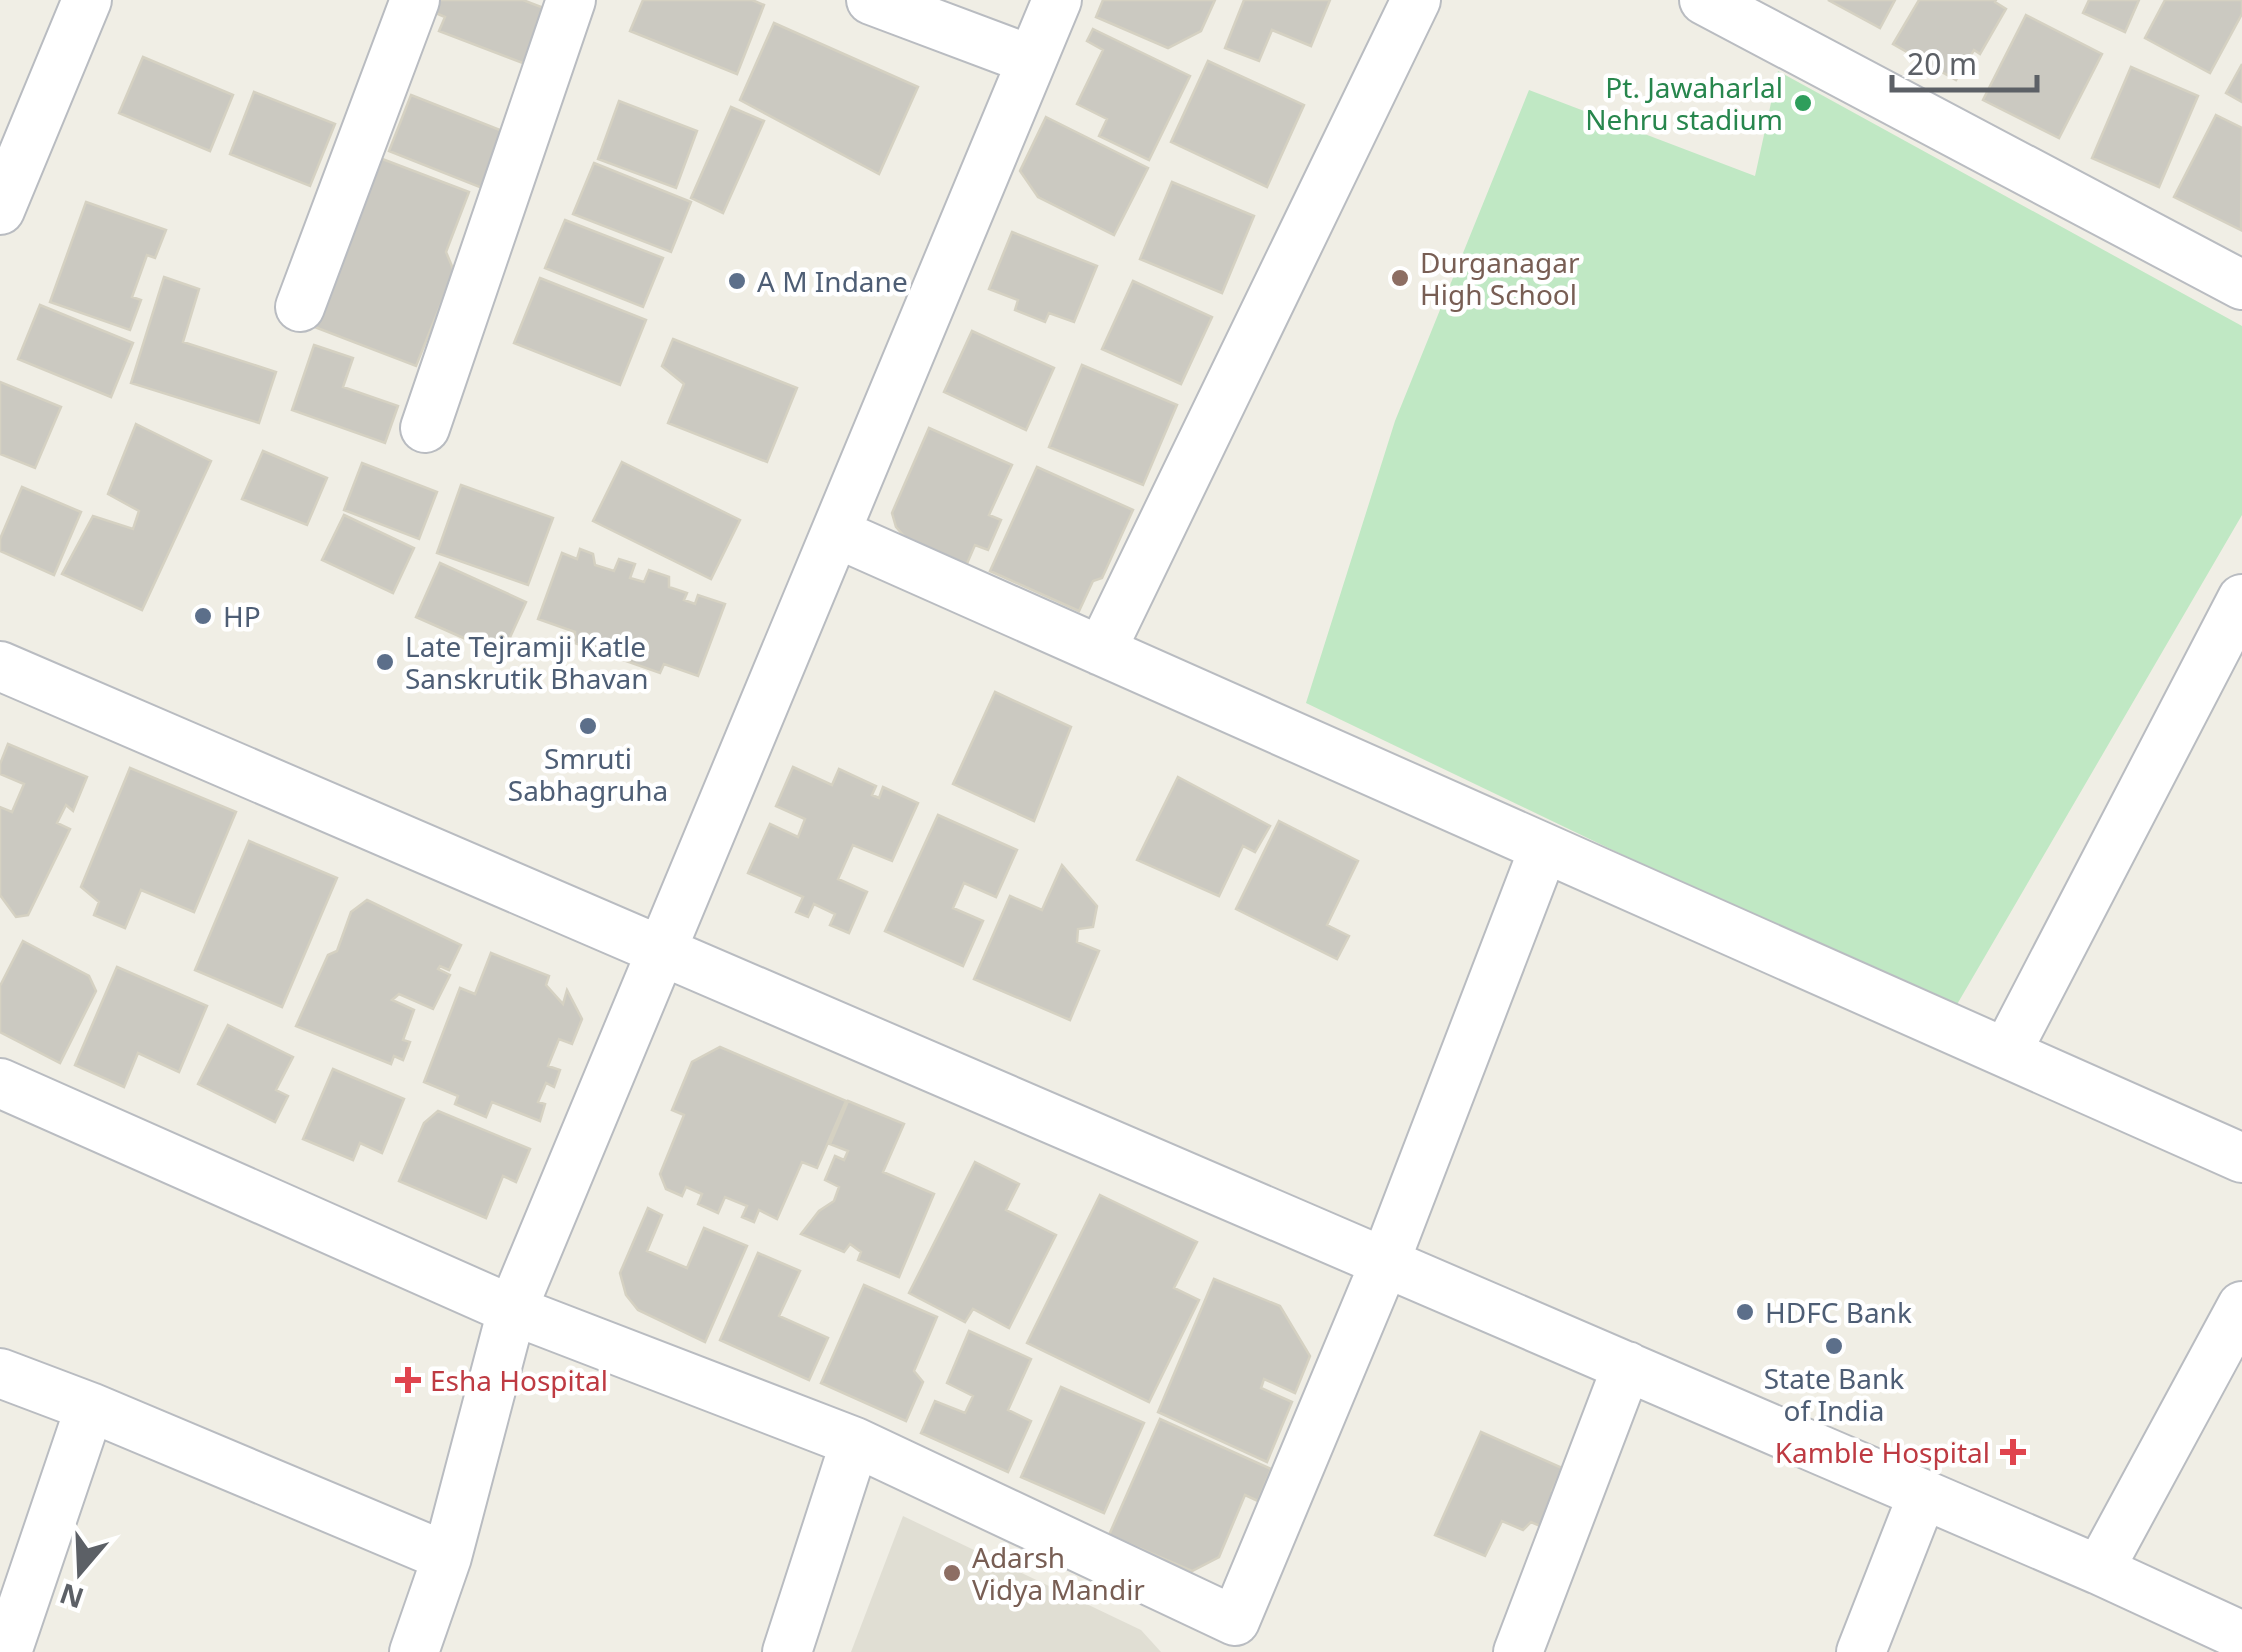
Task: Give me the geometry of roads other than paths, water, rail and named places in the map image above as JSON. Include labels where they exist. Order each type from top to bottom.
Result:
[{"type":"street","points":[[0,210],[87,0]]},
{"type":"street","points":[[300,308],[415,0]]},
{"type":"street","points":[[425,428],[571,0]]},
{"type":"street","points":[[870,0],[1031,60]]},
{"type":"street","points":[[414,1652],[447,1557],[512,1310],[1056,0]]},
{"type":"street","points":[[1100,651],[1416,0]]},
{"type":"street","points":[[1704,0],[2242,285]]},
{"type":"street","points":[[836,533],[2242,1158]]},
{"type":"street","points":[[2006,1053],[2242,599]]},
{"type":"street","points":[[0,666],[2099,1570],[2220,1637]]},
{"type":"street","points":[[0,1082],[512,1310],[855,1442],[1230,1637],[1385,1262],[1544,848]]},
{"type":"street","points":[[2099,1570],[2236,1333]]},
{"type":"street","points":[[1518,1652],[1627,1366]]},
{"type":"street","points":[[0,1373],[447,1557]]},
{"type":"street","points":[[7,1652],[90,1407]]},
{"type":"street","points":[[787,1652],[855,1442]]},
{"type":"street","points":[[1861,1652],[1923,1494]]},
{"type":"place","name":"Pt. Jawaharlal Nehru stadium","points":[[1803,103]]},
{"type":"place","name":"Durganagar High School","points":[[1400,278]]},
{"type":"place","name":"A M Indane","points":[[737,281]]},
{"type":"place","name":"HP","points":[[203,616]]},
{"type":"place","name":"Late Tejramji Katle Sanskrutik Bhavan","points":[[385,662]]},
{"type":"place","name":"Smruti Sabhagruha","points":[[588,726]]},
{"type":"place","name":"HDFC Bank","points":[[1745,1312]]},
{"type":"place","name":"State Bank of India","points":[[1834,1346]]},
{"type":"place","name":"Esha Hospital","points":[[408,1380]]},
{"type":"place","name":"Kamble Hospital","points":[[2013,1452]]},
{"type":"place","name":"Adarsh Vidya Mandir","points":[[952,1573]]}]
